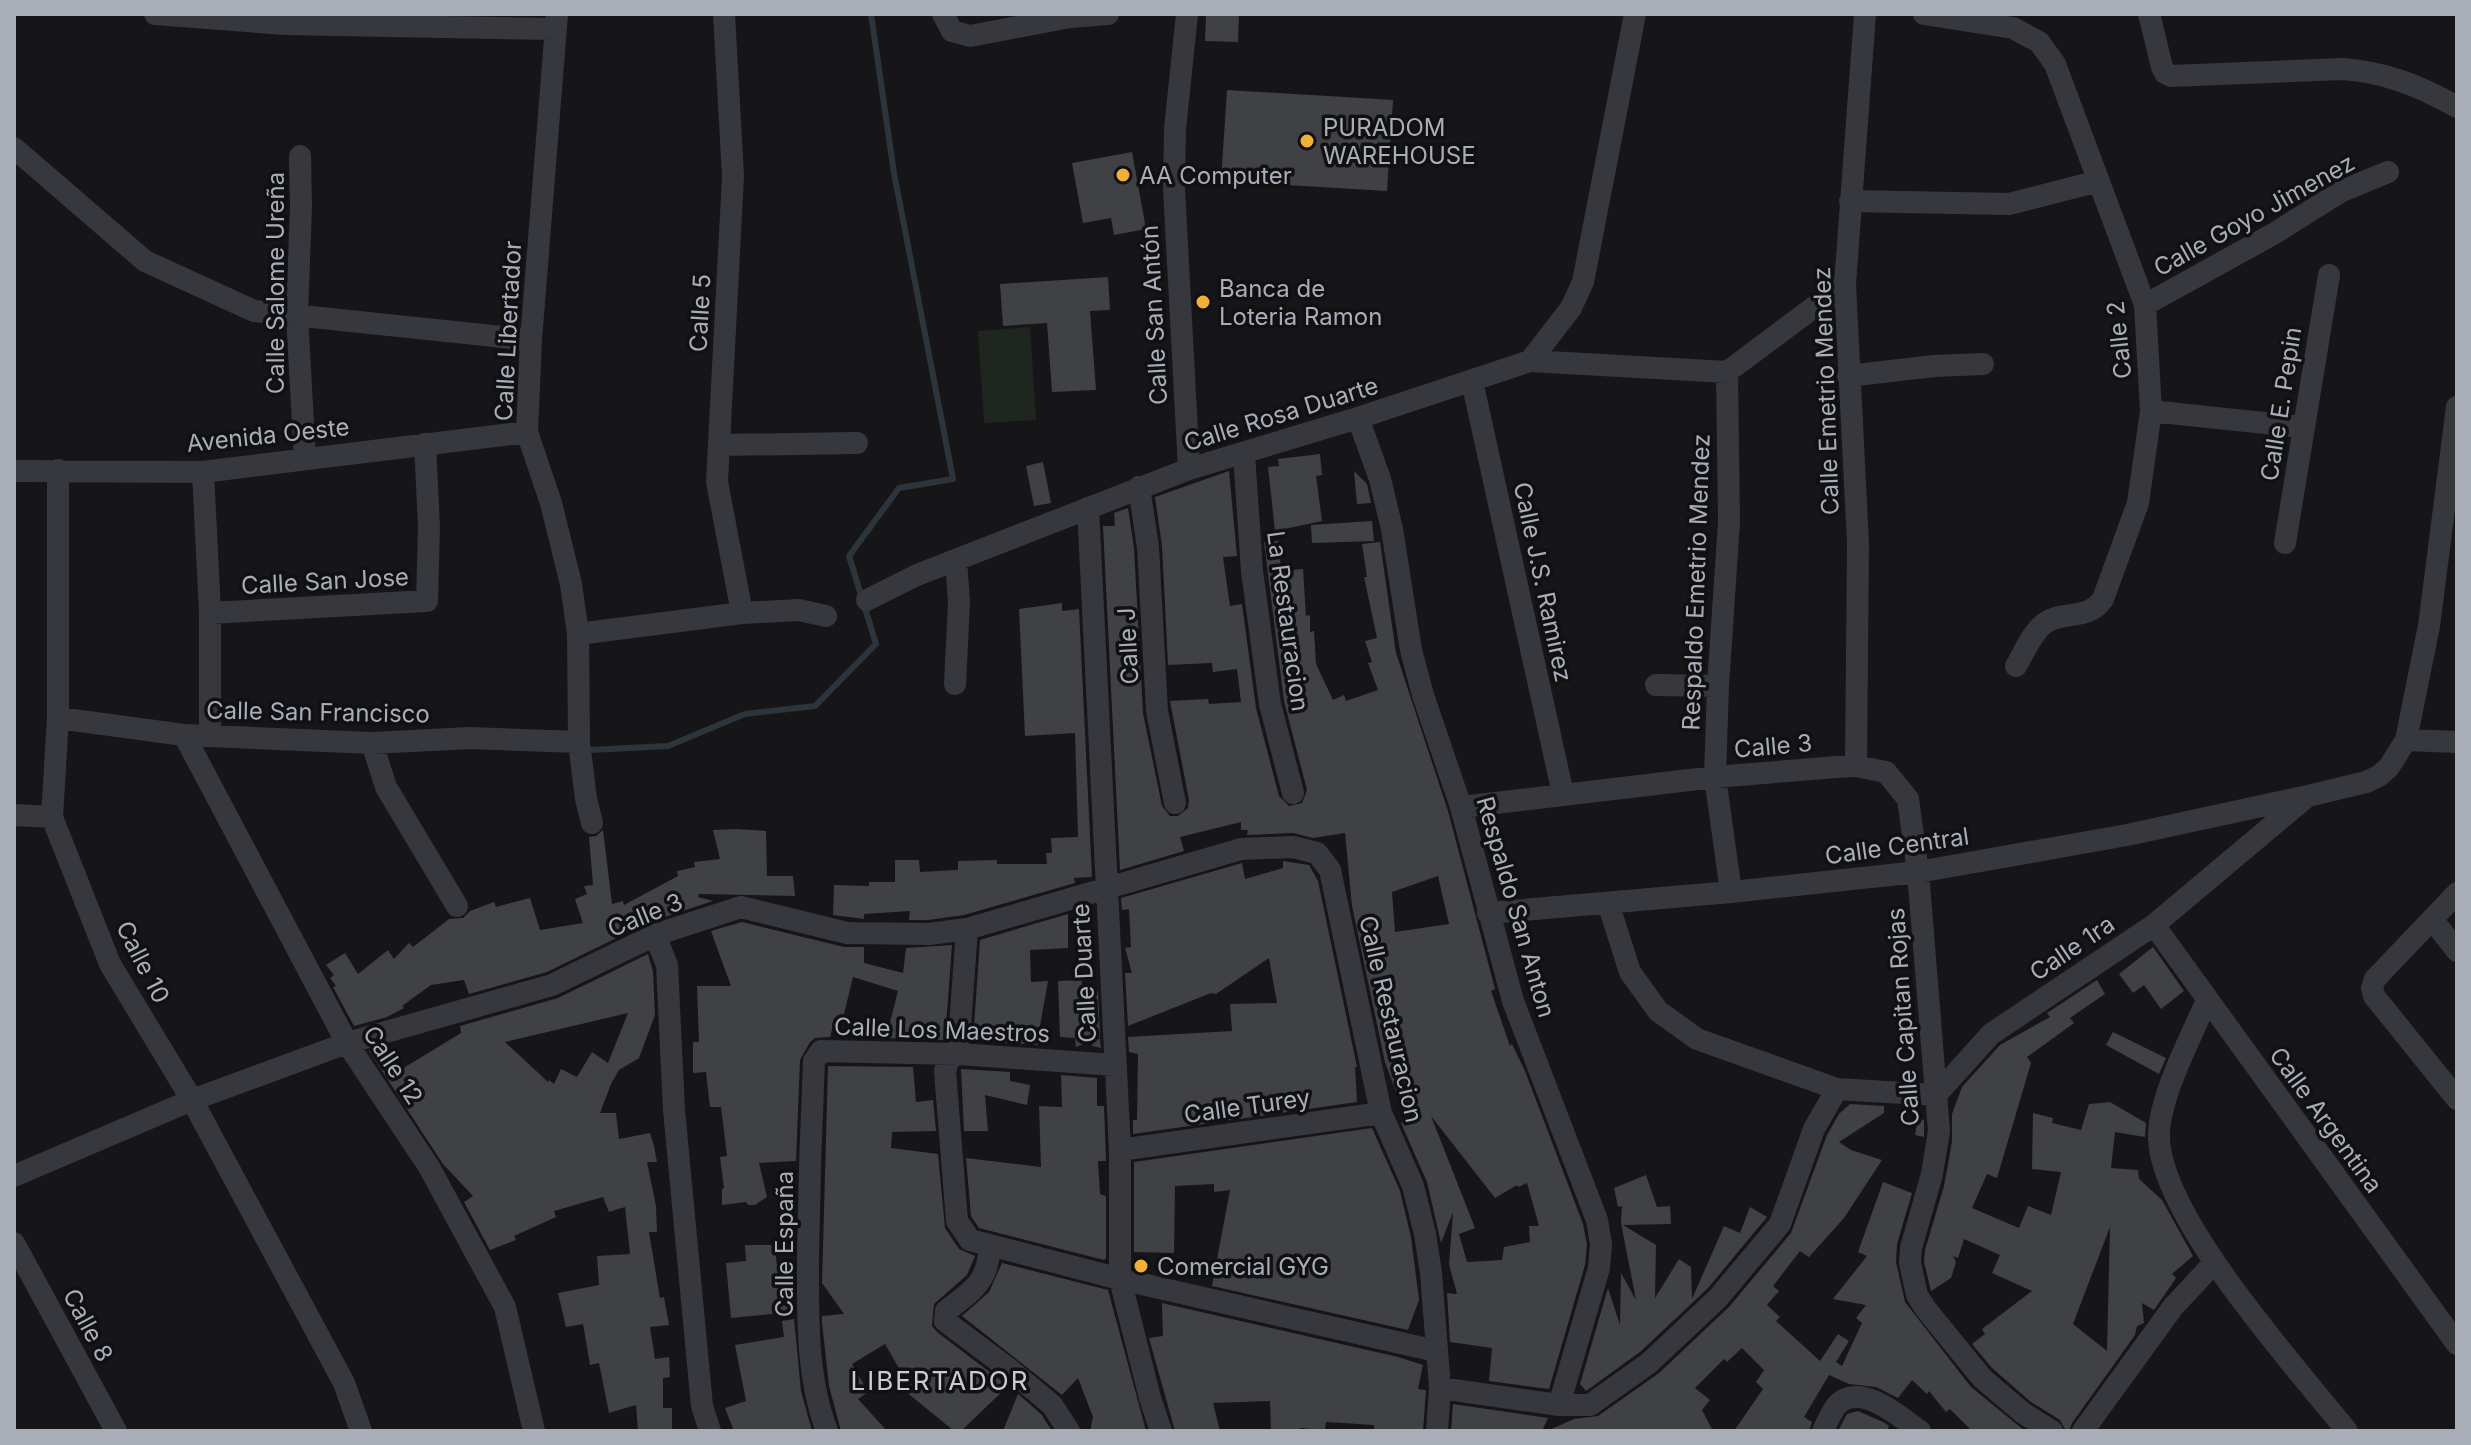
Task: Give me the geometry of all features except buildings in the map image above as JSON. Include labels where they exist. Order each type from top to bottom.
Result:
[{"type":"street","points":[[155,14],[285,24],[346,20],[556,22]]},
{"type":"street","name":"Calle 5","points":[[724,14],[733,176],[717,482],[742,613]]},
{"type":"street","points":[[947,22],[970,36],[1070,16],[1108,14]]},
{"type":"street","name":"Calle San Antón","points":[[1187,14],[1175,129],[1174,188],[1189,469]]},
{"type":"street","points":[[1530,361],[1571,308],[1583,282],[1635,14]]},
{"type":"street","name":"Calle Emetrio Mendez","points":[[1856,766],[1858,543],[1845,284],[1865,14]]},
{"type":"street","name":"Calle 2","points":[[1924,14],[2013,28],[2039,42],[2055,64],[2145,305],[2151,411],[2138,503],[2103,599],[2090,612],[2050,620],[2041,625],[2016,666]]},
{"type":"street","points":[[2149,14],[2162,67],[2171,76],[2329,69],[2369,71],[2392,76],[2457,107]]},
{"type":"street","name":"Calle Libertador","points":[[556,22],[531,340],[527,432],[551,503],[571,584],[578,634],[579,742],[592,823]]},
{"type":"street","points":[[14,148],[145,261],[254,311],[531,340]]},
{"type":"street","name":"Calle Salome Ureña","points":[[300,156],[297,316],[305,458]]},
{"type":"street","name":"Calle Goyo Jimenez","points":[[2145,305],[2275,233],[2342,191],[2388,172]]},
{"type":"street","points":[[1850,201],[2009,204],[2099,181]]},
{"type":"street","name":"Calle E. Pepin","points":[[2285,543],[2329,275]]},
{"type":"street","points":[[1727,372],[1845,284]]},
{"type":"street","name":"Calle Rosa Duarte","points":[[867,600],[888,587],[1139,487],[1530,361],[1727,372]]},
{"type":"street","points":[[1848,376],[1983,364]]},
{"type":"street","name":"Respaldo Emetrio Mendez","points":[[1727,372],[1729,522],[1715,777],[1731,892]]},
{"type":"street","name":"Calle J.S. Ramirez","points":[[1472,381],[1563,794]]},
{"type":"street","name":"Calle 1ra","points":[[1936,1095],[1991,1034],[2154,925],[2308,796],[2366,782],[2389,767],[2406,740],[2449,538],[2457,407]]},
{"type":"street","points":[[2151,411],[2302,427]]},
{"type":"street","name":"Respaldo San Anton","points":[[1358,418],[1380,479],[1392,529],[1411,650],[1461,807],[1513,1001],[1597,1220],[1601,1244],[1599,1268],[1559,1405]]},
{"type":"street","name":"Avenida Oeste","points":[[14,471],[203,472],[527,432]]},
{"type":"street","points":[[719,445],[857,443]]},
{"type":"street","name":"Calle San Jose","points":[[210,613],[427,601],[429,541],[425,444]]},
{"type":"street","name":"La Restauracion","points":[[1244,454],[1252,571],[1270,704],[1293,793]]},
{"type":"street","name":"Calle 10","points":[[58,470],[58,718],[52,817],[110,964],[192,1100],[344,1383],[361,1431]]},
{"type":"street","points":[[203,472],[210,613],[210,736]]},
{"type":"street","name":"Calle J","points":[[1139,487],[1148,547],[1157,711],[1175,803]]},
{"type":"street","name":"Calle Duarte","points":[[1088,508],[1120,1150],[1120,1279],[1161,1431]]},
{"type":"street","points":[[955,684],[959,602],[956,560]]},
{"type":"street","points":[[578,634],[742,613],[799,610],[826,616]]},
{"type":"street","points":[[1656,685],[1718,686]]},
{"type":"street","name":"Calle San Francisco","points":[[58,718],[184,735],[372,743],[470,738],[579,742]]},
{"type":"street","name":"Calle 12","points":[[184,735],[347,1043],[429,1167],[505,1307],[534,1431]]},
{"type":"street","points":[[2406,740],[2457,742]]},
{"type":"street","points":[[372,743],[386,787],[457,906]]},
{"type":"street","name":"Calle 3","points":[[1461,807],[1715,777],[1856,766],[1886,772],[1908,799],[1918,872]]},
{"type":"street","name":"Calle Central","points":[[1488,913],[1918,872],[2127,835],[2308,796]]},
{"type":"street","points":[[14,815],[52,817]]},
{"type":"street","name":"Calle 3","points":[[14,1176],[192,1100],[347,1043],[552,985],[655,935],[741,907],[847,933],[929,934],[967,929],[1241,849],[1293,847],[1317,853]]},
{"type":"street","name":"Calle Restauracion","points":[[1317,853],[1330,870],[1381,1113],[1413,1186],[1425,1234],[1440,1388]]},
{"type":"street","name":"Calle Capitan Rojas","points":[[1918,872],[1939,1131],[1932,1174],[1911,1248],[1910,1263],[1917,1295],[1982,1378],[2023,1413],[2052,1431]]},
{"type":"street","points":[[2457,893],[2375,979],[2372,988],[2374,996],[2457,1099]]},
{"type":"street","points":[[1608,903],[1630,972],[1658,1011],[1697,1039],[1837,1089],[1936,1095]]},
{"type":"street","points":[[2432,919],[2457,951]]},
{"type":"street","name":"Calle Argentina","points":[[2154,925],[2457,1344]]},
{"type":"street","points":[[967,929],[958,1054],[949,1059],[945,1071],[957,1221],[970,1240],[1120,1279],[1436,1351]]},
{"type":"street","points":[[655,935],[667,965],[677,1141],[702,1406],[710,1431]]},
{"type":"street","points":[[2207,1000],[2165,1101],[2158,1135],[2161,1162],[2214,1263],[2347,1431]]},
{"type":"street","name":"Calle Los Maestros","points":[[816,1055],[821,1051],[958,1054],[1115,1065]]},
{"type":"street","name":"Calle España","points":[[816,1055],[809,1177],[808,1301],[814,1381],[827,1431]]},
{"type":"street","points":[[1437,1431],[1440,1388],[1559,1405],[1590,1405],[1649,1363],[1718,1298],[1780,1224],[1814,1129],[1837,1089]]},
{"type":"street","name":"Calle Turey","points":[[1120,1150],[1381,1113]]},
{"type":"street","name":"Calle 8","points":[[14,1243],[116,1431]]},
{"type":"street","points":[[989,1245],[986,1274],[971,1292],[946,1311],[945,1321],[1052,1405],[1069,1431]]},
{"type":"street","points":[[2083,1431],[2173,1307],[2214,1263]]},
{"type":"street","points":[[1823,1431],[1838,1403],[1863,1397],[1920,1431]]},
{"type":"shaded area","points":[[1030,327],[1036,420],[984,423],[978,331]]},
{"type":"waterway","points":[[590,750],[668,746],[745,714],[815,706],[876,644],[849,556],[899,488],[953,479],[894,173],[871,14]]},
{"type":"place","name":"PURADOM WAREHOUSE","points":[[1307,141]]},
{"type":"place","name":"AA Computer","points":[[1123,175]]},
{"type":"place","name":"Banca de Loteria Ramon","points":[[1203,302]]},
{"type":"place","name":"Comercial GYG","points":[[1141,1266]]},
{"type":"district","name":"LIBERTADOR","points":[[940,1380]]}]
